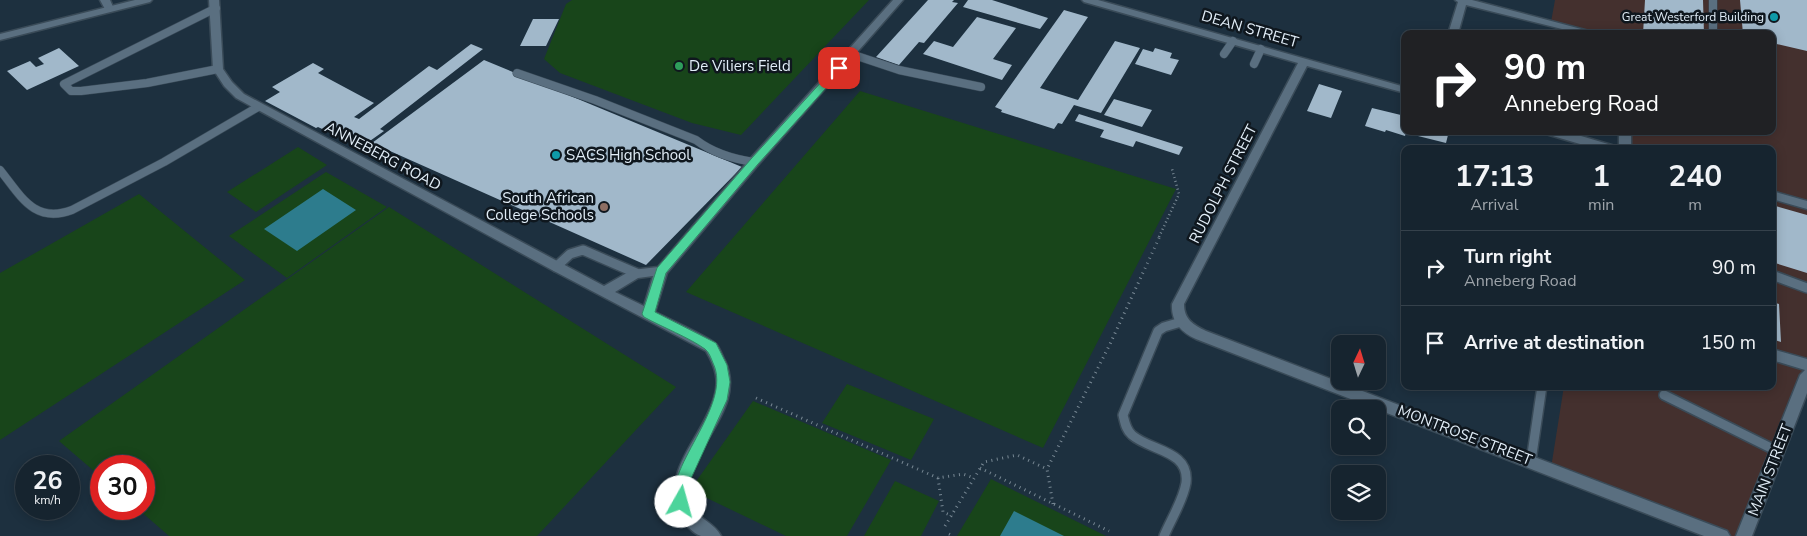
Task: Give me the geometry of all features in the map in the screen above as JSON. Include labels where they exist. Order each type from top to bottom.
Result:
[{"type":"street","points":[[0,37],[107,4],[147,0]]},
{"type":"street","points":[[648,314],[661,271],[754,162],[898,0]]},
{"type":"street","name":"DEAN STREET","points":[[1087,0],[1401,89]]},
{"type":"street","points":[[1454,30],[1462,0],[1579,30]]},
{"type":"street","points":[[215,4],[218,69]]},
{"type":"street","name":"RUDOLPH STREET","points":[[1181,322],[1178,314],[1178,304],[1304,61]]},
{"type":"street","name":"ANNEBERG ROAD","points":[[218,69],[228,84],[240,96],[258,107],[556,267],[711,347],[721,365],[724,382],[720,400],[681,485],[681,502],[687,515],[713,536]]},
{"type":"street","points":[[1564,135],[1598,145]]},
{"type":"street","points":[[1776,196],[1807,205]]},
{"type":"street","points":[[604,292],[636,272],[661,271]]},
{"type":"street","name":"MONTROSE STREET","points":[[1181,322],[1192,331],[1202,335],[1722,536]]},
{"type":"street","points":[[1776,355],[1807,365]]},
{"type":"street","name":"MAIN STREET","points":[[1744,536],[1807,375]]},
{"type":"lane","points":[[1713,0],[1713,30]]},
{"type":"lane","points":[[215,4],[68,81],[65,85],[71,91],[81,91],[147,83],[218,69]]},
{"type":"lane","points":[[1224,54],[1234,41]]},
{"type":"lane","points":[[1254,64],[1261,49]]},
{"type":"lane","points":[[851,54],[872,63],[900,71],[981,87]]},
{"type":"lane","points":[[517,73],[595,100],[696,140],[706,148],[719,153],[735,159],[754,162]]},
{"type":"lane","points":[[0,170],[39,213],[57,216],[65,214],[164,162],[258,107]]},
{"type":"lane","points":[[556,267],[570,254],[583,250],[636,272]]},
{"type":"lane","points":[[1776,276],[1807,288]]},
{"type":"lane","points":[[1164,536],[1182,494],[1186,479],[1184,466],[1178,457],[1134,437],[1127,430],[1123,421],[1123,415],[1158,331],[1181,322]]},
{"type":"lane","points":[[1531,461],[1541,390]]},
{"type":"lane","points":[[1664,395],[1778,451]]},
{"type":"path","points":[[1053,504],[1047,469],[1110,344],[1179,194],[1172,170]]},
{"type":"path","points":[[756,398],[938,478],[963,474],[974,478]]},
{"type":"path","points":[[945,526],[984,462],[1017,454],[1047,469]]},
{"type":"path","points":[[980,468],[1109,531]]},
{"type":"path","points":[[938,478],[943,512],[952,516]]},
{"type":"shaded area","points":[[1555,0],[1807,0],[1807,375],[1744,536],[1722,536],[1551,468],[1563,390],[1776,390],[1776,145],[1625,145],[1625,135],[1776,135],[1776,30],[1580,30],[1551,22]]},
{"type":"green space","name":"De Viliers Field","points":[[572,0],[869,0],[741,135],[692,123],[560,73],[544,59],[566,4]]},
{"type":"green space","points":[[860,91],[1176,189],[1043,448],[686,292]]},
{"type":"green space","points":[[298,147],[327,165],[256,212],[227,192]]},
{"type":"green space","points":[[326,172],[387,207],[287,278],[229,236]]},
{"type":"green space","points":[[139,194],[245,280],[0,440],[0,273]]},
{"type":"green space","points":[[389,207],[676,387],[537,536],[169,536],[151,520],[155,520],[155,455],[90,455],[90,468],[80,459],[80,455],[75,455],[59,441]]},
{"type":"green space","points":[[847,384],[934,419],[911,460],[822,423]]},
{"type":"green space","points":[[753,401],[891,460],[847,536],[786,536],[690,490]]},
{"type":"green space","points":[[991,479],[1106,536],[957,536]]},
{"type":"green space","points":[[895,481],[939,501],[921,536],[864,536]]},
{"type":"water","points":[[323,189],[356,210],[297,251],[264,229]]},
{"type":"water","points":[[1014,511],[1064,536],[1000,536]]},
{"type":"building","points":[[928,0],[954,0],[952,2],[958,3],[924,43],[919,42],[899,65],[876,57]]},
{"type":"building","points":[[968,0],[992,0],[1048,18],[1040,29],[963,7]]},
{"type":"building","points":[[1645,0],[1703,0],[1704,30],[1643,30]]},
{"type":"building","name":"Great Westerford Building","points":[[1740,0],[1807,0],[1807,51],[1776,44],[1776,30],[1743,30]]},
{"type":"building","points":[[1064,10],[1088,17],[1040,88],[1078,100],[1115,41],[1140,48],[1101,113],[1074,105],[1062,124],[1058,123],[1054,129],[1001,112],[1002,110],[995,107]]},
{"type":"building","points":[[977,17],[1016,28],[993,59],[1012,65],[1002,80],[923,54],[934,41],[953,47]]},
{"type":"building","points":[[533,19],[559,19],[546,46],[520,46]]},
{"type":"building","points":[[471,44],[483,49],[380,129],[384,131],[367,143],[360,140],[354,144],[318,127],[316,128],[265,101],[280,92],[272,87],[313,63],[324,69],[318,73],[374,103],[354,117],[359,119],[429,66],[437,70]]},
{"type":"building","points":[[59,48],[79,66],[27,90],[7,71],[30,61],[36,67],[44,64],[38,58]]},
{"type":"building","points":[[1155,48],[1172,53],[1170,58],[1179,60],[1171,75],[1135,64],[1143,49],[1153,52]]},
{"type":"building","name":"SACS High School","points":[[484,60],[742,167],[646,265],[372,143]]},
{"type":"building","points":[[1319,84],[1342,91],[1331,118],[1307,111]]},
{"type":"building","points":[[1114,99],[1152,110],[1142,127],[1104,115]]},
{"type":"building","points":[[1372,108],[1401,115],[1401,135],[1365,126]]},
{"type":"building","points":[[1079,114],[1183,147],[1179,155],[1136,141],[1133,147],[1100,137],[1104,130],[1075,121]]},
{"type":"building","points":[[1414,135],[1448,135],[1446,143]]},
{"type":"building","points":[[1776,206],[1807,215],[1807,273],[1776,263]]},
{"type":"building","points":[[1776,303],[1779,304],[1781,342],[1776,340]]},
{"type":"place","name":"Great Westerford Building","points":[[1774,17]]},
{"type":"place","name":"De Viliers Field","points":[[679,66]]},
{"type":"place","name":"SACS High School","points":[[556,155]]},
{"type":"place","name":"South African College Schools","points":[[604,207]]},
{"type":"route","points":[[681,502],[681,485],[720,400],[724,382],[721,365],[711,347],[648,314],[661,271],[754,162],[839,68]]}]
